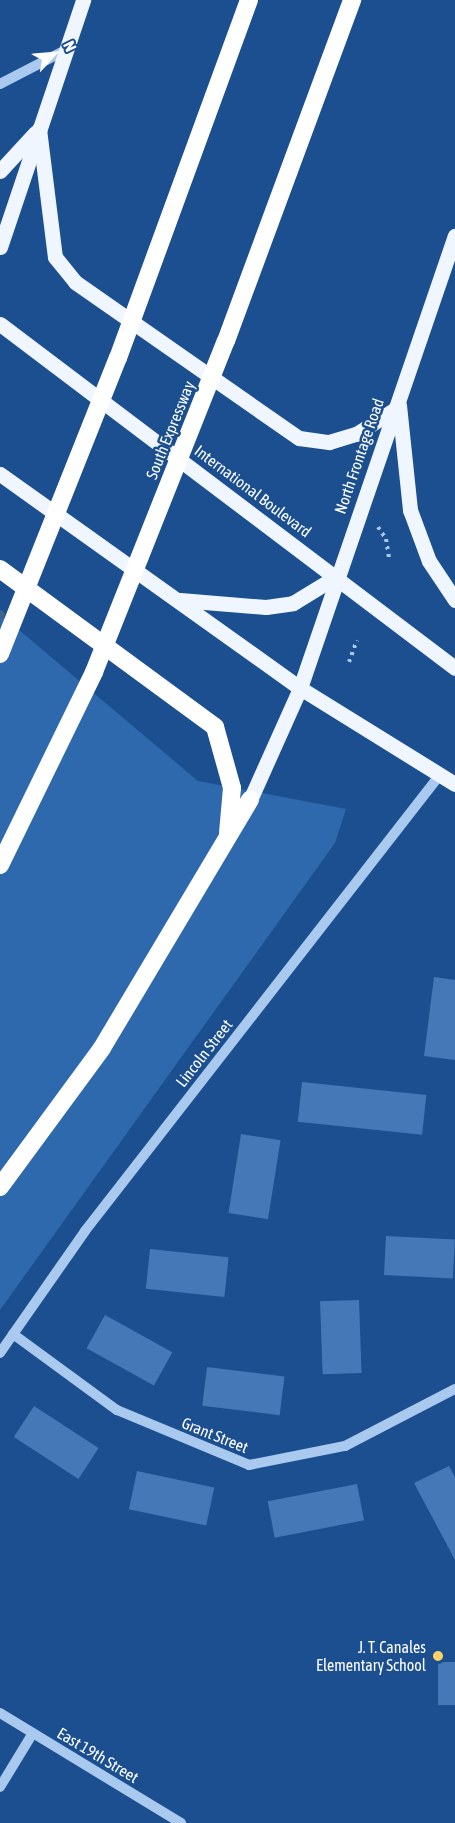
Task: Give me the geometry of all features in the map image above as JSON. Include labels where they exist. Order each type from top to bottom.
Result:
[{"type":"highway","points":[[0,654],[114,369],[249,0]]},
{"type":"highway","name":"South Expressway","points":[[0,865],[94,672],[226,341],[351,0]]},
{"type":"highway","points":[[0,569],[215,727],[232,788],[228,838]]},
{"type":"highway","points":[[0,1186],[102,1048],[250,800]]},
{"type":"main road","points":[[0,248],[83,0]]},
{"type":"main road","points":[[0,171],[39,129]]},
{"type":"main road","points":[[39,129],[55,257],[75,282],[299,438],[328,442],[356,434],[394,410]]},
{"type":"main road","name":"North Frontage Road","points":[[250,800],[300,688],[455,236]]},
{"type":"main road","name":"International Boulevard","points":[[0,324],[337,576],[455,668]]},
{"type":"main road","points":[[399,394],[402,465],[410,510],[429,561],[455,600]]},
{"type":"main road","points":[[0,474],[300,688],[455,784]]},
{"type":"main road","points":[[176,599],[266,607],[293,603],[337,576]]},
{"type":"street","points":[[0,84],[66,50]]},
{"type":"street","name":"Lincoln Street","points":[[0,1353],[85,1231],[439,776]]},
{"type":"street","name":"Grant Street","points":[[13,1334],[117,1410],[249,1465],[345,1446],[455,1389]]},
{"type":"street","name":"East 19th Street","points":[[0,1713],[181,1823]]},
{"type":"street","points":[[0,1787],[33,1733]]},
{"type":"path","points":[[376,524],[386,539],[389,559]]},
{"type":"path","points":[[386,539],[396,535]]},
{"type":"path","points":[[349,662],[357,640]]},
{"type":"shaded area","points":[[0,614],[198,781],[346,809],[335,843],[0,1310]]},
{"type":"building","points":[[434,977],[455,980],[455,1060],[424,1056]]},
{"type":"building","points":[[302,1082],[426,1095],[422,1135],[298,1122]]},
{"type":"building","points":[[241,1134],[281,1140],[268,1219],[228,1213]]},
{"type":"building","points":[[386,1236],[455,1240],[453,1279],[384,1275]]},
{"type":"building","points":[[150,1249],[229,1257],[224,1297],[146,1289]]},
{"type":"building","points":[[359,1300],[362,1373],[323,1374],[320,1301]]},
{"type":"building","points":[[105,1315],[172,1352],[154,1386],[87,1348]]},
{"type":"building","points":[[207,1367],[284,1377],[280,1415],[202,1406]]},
{"type":"building","points":[[34,1406],[99,1448],[78,1479],[14,1437]]},
{"type":"building","points":[[449,1466],[455,1477],[455,1560],[414,1483]]},
{"type":"building","points":[[137,1471],[214,1487],[206,1526],[129,1509]]},
{"type":"building","points":[[357,1484],[364,1520],[275,1538],[268,1501]]},
{"type":"building","points":[[438,1662],[455,1662],[455,1705],[438,1705]]},
{"type":"place","name":"J. T. Canales Elementary School","points":[[438,1656]]}]
